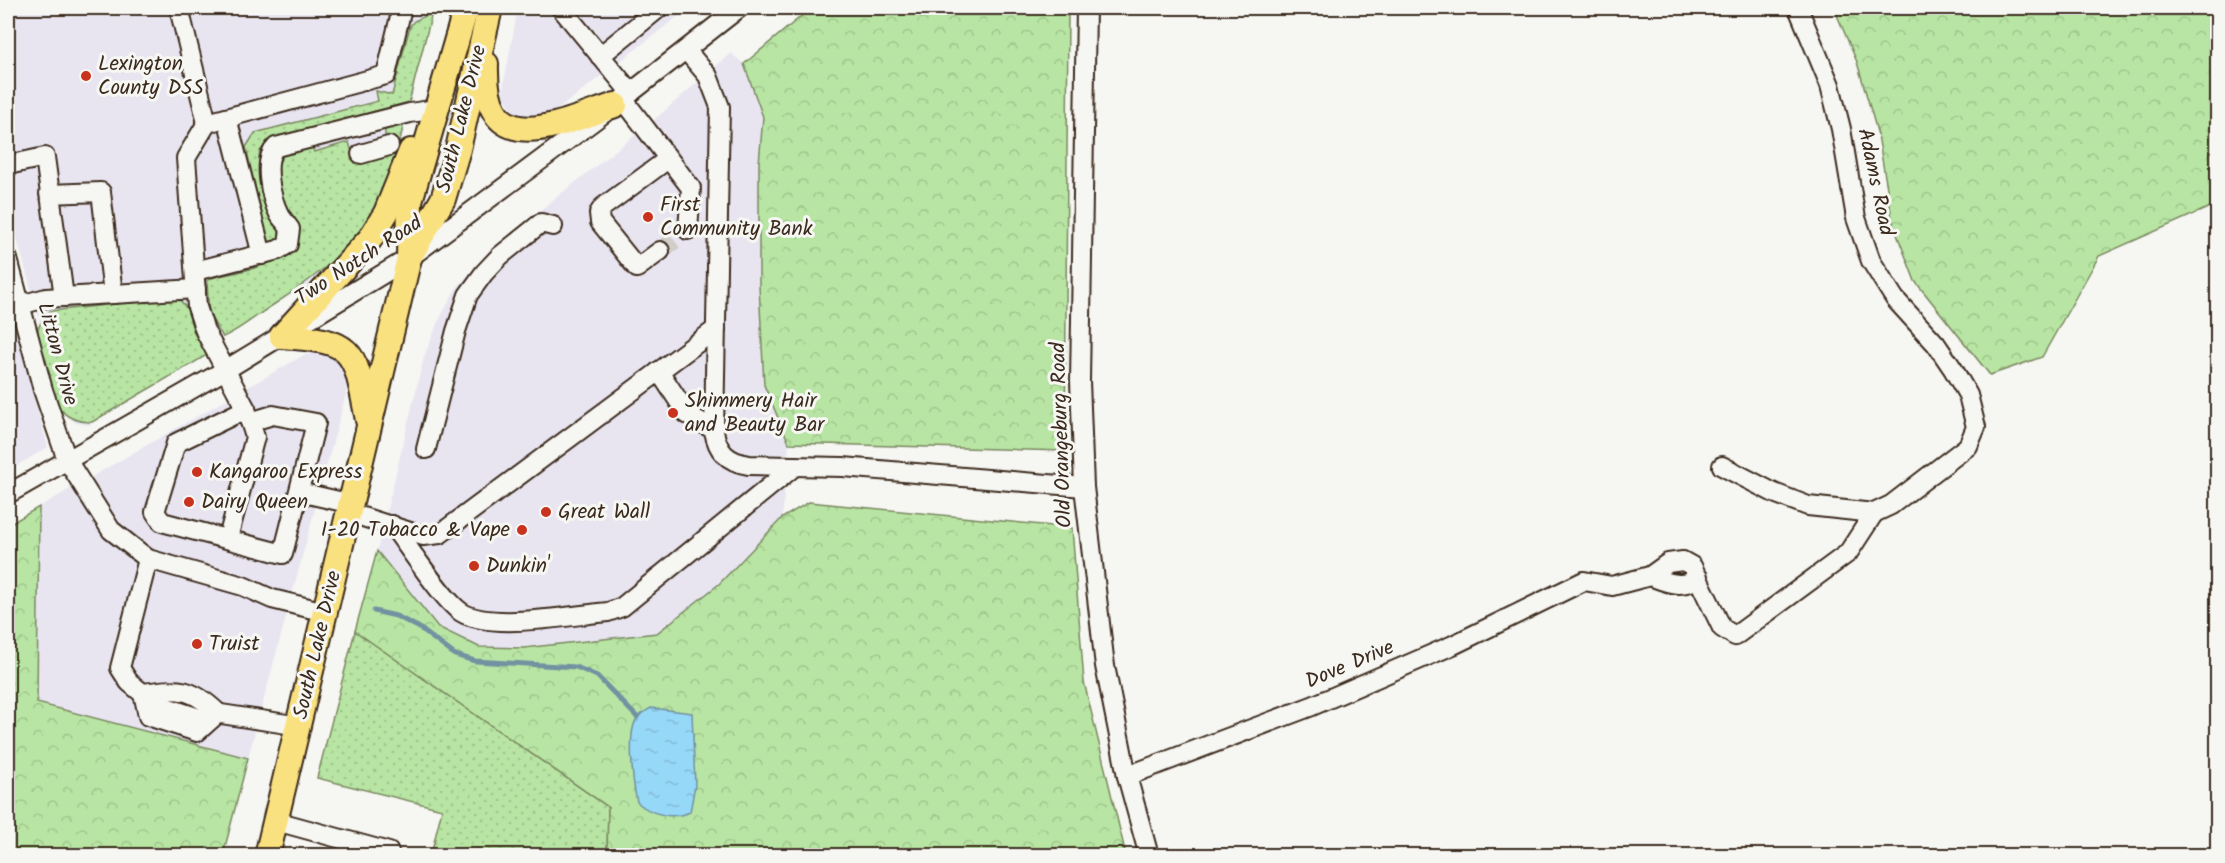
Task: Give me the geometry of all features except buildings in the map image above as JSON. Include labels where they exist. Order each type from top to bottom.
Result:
[{"type":"main road","points":[[481,11],[485,88],[489,103],[502,122],[531,131],[547,128],[623,99]]},
{"type":"main road","name":"South Lake Drive","points":[[267,855],[300,726],[409,258],[410,201],[436,109],[481,11]]},
{"type":"main road","name":"South Lake Drive","points":[[409,258],[443,199],[458,150],[481,11]]},
{"type":"main road","points":[[282,336],[370,238],[386,213],[416,137],[436,109]]},
{"type":"main road","points":[[282,336],[328,340],[346,349],[359,375],[370,429]]},
{"type":"street","points":[[179,8],[207,123],[186,158],[200,320],[226,369],[255,437],[228,538]]},
{"type":"street","points":[[207,123],[386,75],[402,8]]},
{"type":"street","points":[[561,8],[600,56],[623,99],[691,188],[682,235],[718,234]]},
{"type":"street","points":[[600,56],[659,8]]},
{"type":"street","name":"Two Notch Road","points":[[8,494],[226,369],[409,258],[623,99],[739,8]]},
{"type":"street","name":"Old Orangeburg Road","points":[[1086,8],[1080,381],[1084,486],[1097,622],[1127,776],[1149,855]]},
{"type":"street","name":"Adams Road","points":[[1798,8],[1830,84],[1841,129],[1856,218],[1865,247],[1878,274],[1896,299],[1936,344],[1968,395],[1976,427],[1968,446],[1890,505],[1874,513]]},
{"type":"street","points":[[686,50],[708,76],[720,107],[714,430],[723,454],[736,464],[1084,486]]},
{"type":"street","points":[[17,311],[46,298],[113,294],[195,280],[284,248],[290,240],[290,229],[278,209],[268,171],[268,162],[273,150],[282,145],[371,122],[436,109]]},
{"type":"street","points":[[227,118],[261,255]]},
{"type":"street","points":[[371,122],[376,150]]},
{"type":"street","points":[[8,165],[45,157],[64,297]]},
{"type":"street","points":[[660,251],[637,268],[600,222],[599,213],[603,207],[669,159]]},
{"type":"street","points":[[50,194],[101,192],[113,294]]},
{"type":"street","points":[[426,449],[456,331],[468,295],[483,273],[529,232],[541,223],[554,226]]},
{"type":"street","name":"Litton Drive","points":[[8,259],[17,311],[67,460],[111,530],[148,558]]},
{"type":"street","points":[[299,492],[423,536],[440,534],[716,329]]},
{"type":"street","points":[[659,371],[687,414],[714,430]]},
{"type":"street","points":[[273,415],[316,423],[299,492],[283,554],[162,522],[155,512],[176,443],[248,416],[273,415]]},
{"type":"street","points":[[392,525],[453,605],[473,618],[496,622],[608,612],[622,607],[795,466]]},
{"type":"street","points":[[1722,466],[1774,493],[1808,506],[1874,513]]},
{"type":"street","name":"Dove Drive","points":[[1127,776],[1312,706],[1453,645],[1584,581],[1612,586],[1650,576],[1668,563],[1683,561],[1692,566],[1722,628],[1735,636],[1848,553],[1874,513]]},
{"type":"street","points":[[300,726],[218,713],[196,700],[143,693],[129,682],[120,668],[148,558],[243,586],[272,599],[325,612]]},
{"type":"street","points":[[143,693],[148,716],[197,732],[218,713]]},
{"type":"street","points":[[276,821],[389,852]]},
{"type":"shaded area","points":[[8,8],[433,8],[396,164],[377,208],[350,247],[320,277],[227,335],[195,363],[89,425],[76,423],[66,414],[8,207]]},
{"type":"shaded area","points":[[518,8],[689,8],[552,114],[530,118],[513,111],[502,93]]},
{"type":"shaded area","points":[[731,53],[744,64],[763,117],[759,163],[764,385],[789,443],[782,518],[719,584],[657,633],[524,648],[479,647],[438,627],[377,551],[424,357],[437,324],[455,290],[490,250],[654,120]]},
{"type":"shaded area","points":[[8,301],[48,447],[8,471]]},
{"type":"shaded area","points":[[318,353],[330,356],[339,363],[347,376],[346,394],[248,758],[37,703],[39,507],[304,355]]},
{"type":"green space","points":[[811,8],[1068,8],[1065,451],[789,443],[764,385],[759,286],[759,163],[763,117],[744,64]]},
{"type":"green space","points":[[1834,8],[2217,8],[2217,204],[2099,256],[2042,357],[1990,375],[1915,281],[1893,224],[1878,135],[1857,62]]},
{"type":"green space","points":[[432,13],[409,102],[273,139],[260,151],[261,185],[282,240],[271,244],[267,240],[246,147],[255,133],[378,101],[376,91],[392,95],[410,26],[414,21]]},
{"type":"green space","points":[[404,123],[386,184],[361,230],[325,268],[223,337],[209,315],[207,281],[283,257],[294,248],[299,237],[297,223],[289,212],[281,193],[276,167],[284,154],[312,146],[314,152],[349,142],[355,163],[393,151],[385,138],[385,128]]},
{"type":"green space","points":[[173,298],[181,301],[187,309],[194,333],[207,355],[92,422],[73,419],[65,414],[59,407],[50,383],[37,335],[43,319],[50,311]]},
{"type":"green space","points":[[809,502],[1072,528],[1084,682],[1126,855],[607,855],[608,807],[355,631],[377,551],[438,627],[479,647],[524,648],[657,633],[719,584],[782,518]]},
{"type":"green space","points":[[39,507],[37,703],[248,758],[223,855],[8,855],[8,525]]},
{"type":"green space","points":[[355,631],[608,807],[607,855],[431,855],[442,809],[317,778]]},
{"type":"water","points":[[651,708],[692,713],[695,785],[690,812],[669,816],[648,810],[637,802],[631,748],[633,727],[637,718]]},
{"type":"waterway","points":[[374,611],[396,616],[418,627],[455,655],[475,661],[576,667],[597,676],[637,717]]},
{"type":"tunnel","points":[[660,251],[676,239]]},
{"type":"place","name":"Lexington County DSS","points":[[86,76]]},
{"type":"place","name":"First Community Bank","points":[[648,217]]},
{"type":"place","name":"Shimmery Hair and Beauty Bar","points":[[673,413]]},
{"type":"place","name":"Kangaroo Express","points":[[197,472]]},
{"type":"place","name":"Dairy Queen","points":[[189,502]]},
{"type":"place","name":"Great Wall","points":[[546,512]]},
{"type":"place","name":"I-20 Tobacco & Vape","points":[[522,530]]},
{"type":"place","name":"Dunkin'","points":[[474,566]]},
{"type":"place","name":"Truist","points":[[197,644]]}]
